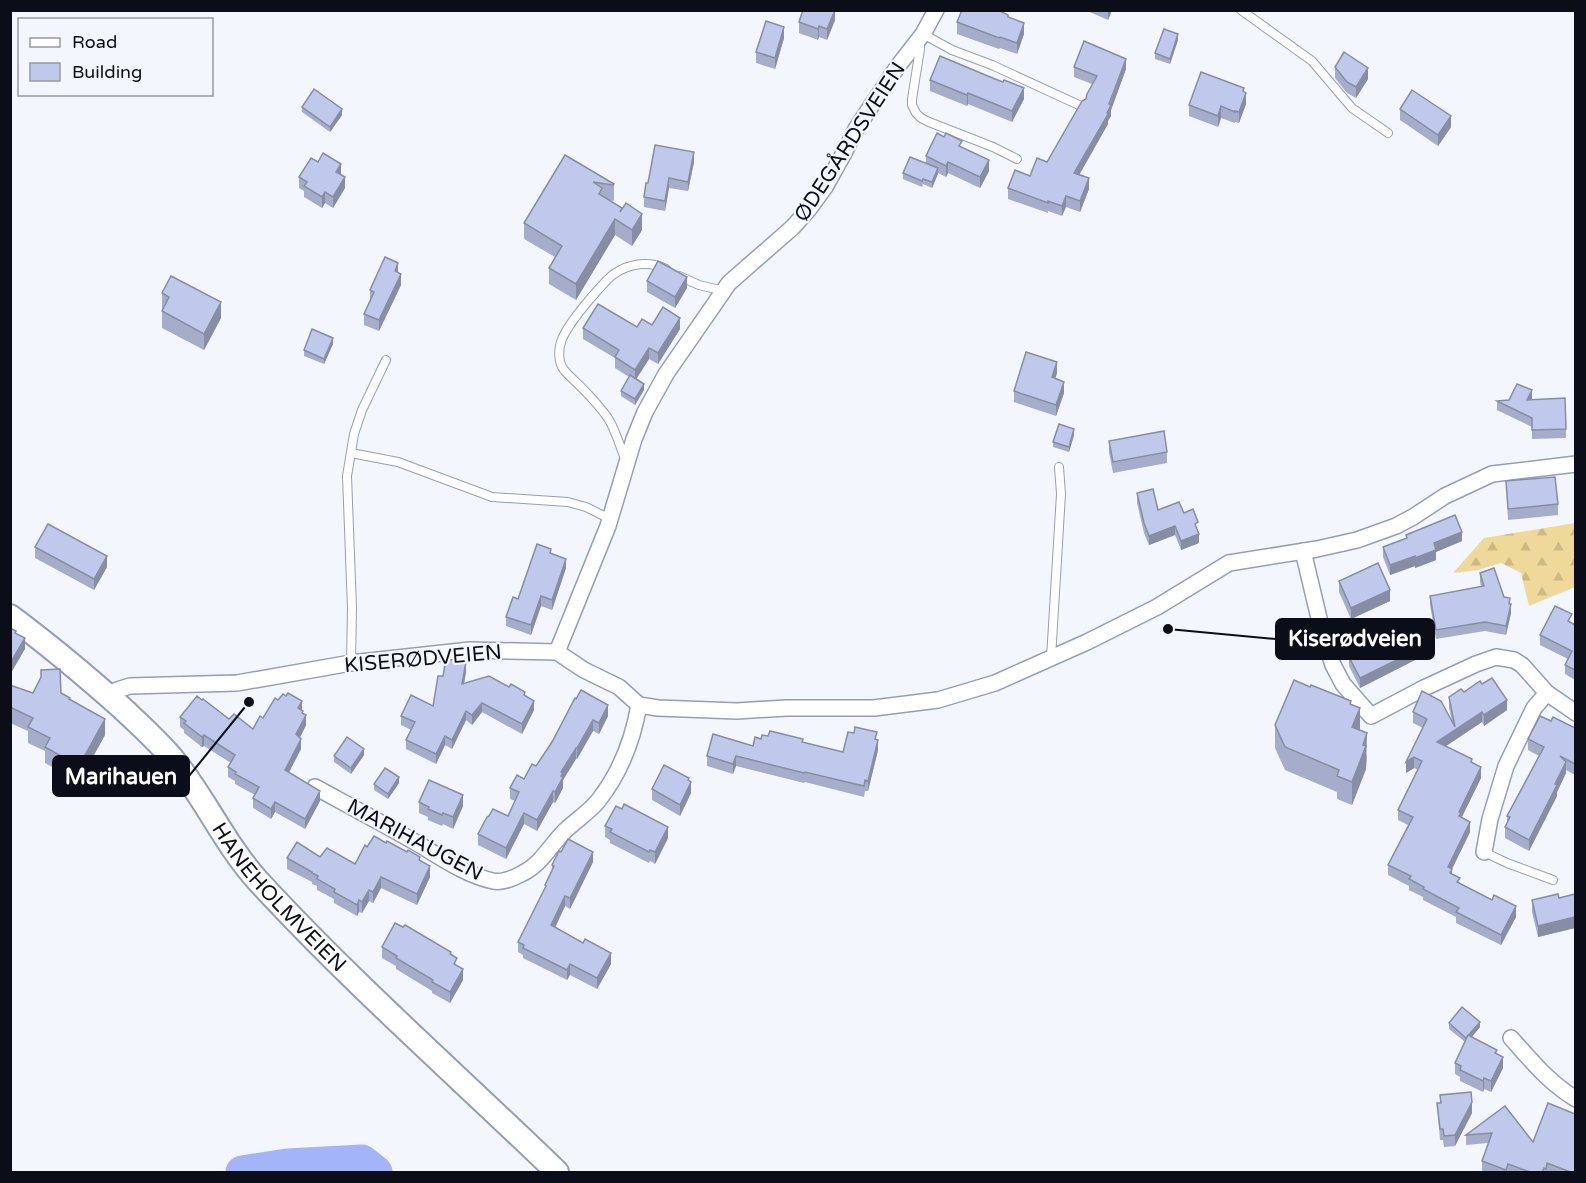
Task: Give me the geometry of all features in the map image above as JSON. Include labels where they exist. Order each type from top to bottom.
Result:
[{"type":"main road","name":"HANEHOLMVEIEN","points":[[10,616],[109,696],[158,741],[198,793],[236,854],[265,888],[373,997],[557,1173]]},
{"type":"street","name":"ØDEGÅRDSVEIEN","points":[[557,652],[610,519],[634,439],[645,412],[666,374],[729,283],[793,227],[825,187],[856,129],[921,36],[936,10]]},
{"type":"street","points":[[557,652],[584,670],[619,687],[639,705],[737,711],[786,708],[874,708],[938,700],[995,683],[1087,642],[1157,607],[1230,563],[1357,540],[1396,526],[1445,496],[1492,474],[1575,464]]},
{"type":"street","points":[[1303,551],[1323,635],[1333,665],[1343,684],[1371,716],[1424,688],[1496,657],[1514,660],[1522,665],[1547,693],[1575,713]]},
{"type":"street","name":"KISERØDVEIEN","points":[[109,696],[117,690],[130,686],[237,683],[351,663],[470,650],[557,652]]},
{"type":"street","points":[[1484,852],[1490,819],[1506,766],[1534,708],[1547,693]]},
{"type":"street","name":"MARIHAUGEN","points":[[315,787],[472,873],[495,881],[504,881],[531,869],[565,830],[598,802],[624,758],[634,730],[639,705]]},
{"type":"street","points":[[1511,1038],[1540,1071],[1575,1099]]},
{"type":"lane","points":[[1241,10],[1312,61],[1352,108],[1388,133]]},
{"type":"lane","points":[[921,36],[992,65],[1081,106]]},
{"type":"lane","name":"ØDEGÅRDSVEIEN","points":[[921,36],[912,99],[916,113],[929,122],[1017,159]]},
{"type":"lane","points":[[626,462],[608,418],[563,369],[560,359],[562,339],[607,280],[627,267],[643,263],[654,264],[690,281],[724,291]]},
{"type":"lane","points":[[351,663],[352,608],[347,476],[354,434],[362,410],[386,360]]},
{"type":"lane","points":[[351,453],[398,462],[492,496],[568,502],[586,507],[610,519]]},
{"type":"lane","points":[[1051,658],[1061,494],[1059,467]]},
{"type":"lane","points":[[1484,852],[1553,880]]},
{"type":"green space","points":[[1575,523],[1575,587],[1529,606],[1521,573],[1501,563],[1478,570],[1453,573],[1484,538]]},
{"type":"building","points":[[803,10],[835,10],[827,29],[819,26],[818,29],[799,22]]},
{"type":"building","points":[[962,10],[998,10],[1024,23],[1017,43],[957,22]]},
{"type":"building","points":[[766,21],[784,27],[775,58],[756,52]]},
{"type":"building","points":[[1164,29],[1178,34],[1170,59],[1155,53]]},
{"type":"building","points":[[1084,41],[1126,59],[1109,104],[1111,105],[1108,114],[1074,173],[1089,178],[1080,201],[1066,196],[1062,206],[1008,188],[1015,170],[1030,176],[1037,158],[1047,162],[1082,101],[1086,99],[1097,76],[1074,67]]},
{"type":"building","points":[[1344,52],[1368,68],[1356,87],[1347,82],[1335,67]]},
{"type":"building","points":[[940,56],[995,79],[1024,88],[1012,111],[930,80]]},
{"type":"building","points":[[1201,72],[1244,88],[1243,91],[1246,93],[1239,112],[1221,106],[1218,116],[1189,105]]},
{"type":"building","points":[[314,89],[342,109],[330,127],[302,107]]},
{"type":"building","points":[[1412,90],[1451,116],[1438,135],[1400,109]]},
{"type":"building","points":[[937,133],[944,137],[946,133],[962,141],[959,146],[989,160],[980,177],[948,162],[946,166],[926,156]]},
{"type":"building","points":[[655,145],[694,152],[688,182],[669,178],[665,201],[644,197]]},
{"type":"building","points":[[323,153],[341,164],[336,172],[345,177],[333,197],[325,192],[322,197],[304,186],[307,182],[299,177],[311,158],[318,162]]},
{"type":"building","points":[[565,155],[614,184],[593,182],[602,188],[599,194],[622,208],[620,212],[626,203],[642,214],[632,230],[615,219],[576,284],[549,268],[562,246],[524,223]]},
{"type":"building","points":[[910,157],[938,168],[932,182],[923,179],[922,181],[903,173]]},
{"type":"building","points":[[385,257],[398,263],[395,271],[401,274],[379,320],[364,314],[374,292],[370,290]]},
{"type":"building","points":[[658,261],[687,277],[675,297],[647,281]]},
{"type":"building","points":[[171,276],[221,302],[204,334],[162,311],[169,297],[162,293]]},
{"type":"building","points":[[598,304],[637,327],[642,319],[652,325],[663,307],[680,318],[658,353],[649,348],[635,370],[615,357],[619,350],[583,328]]},
{"type":"building","points":[[312,329],[333,338],[324,359],[304,350]]},
{"type":"building","points":[[1026,352],[1057,362],[1052,377],[1064,382],[1056,405],[1014,391]]},
{"type":"building","points":[[630,375],[644,384],[635,399],[621,391]]},
{"type":"building","points":[[1517,384],[1532,390],[1527,400],[1565,398],[1566,429],[1532,430],[1532,418],[1497,401],[1509,400]]},
{"type":"building","points":[[1059,424],[1074,429],[1069,447],[1053,442]]},
{"type":"building","points":[[1164,431],[1167,452],[1113,462],[1109,441]]},
{"type":"building","points":[[1555,477],[1558,504],[1508,509],[1506,481]]},
{"type":"building","points":[[1153,489],[1158,510],[1179,502],[1184,513],[1193,509],[1198,522],[1195,524],[1199,534],[1181,541],[1175,526],[1149,536],[1137,493]]},
{"type":"building","points":[[1455,515],[1462,532],[1434,543],[1436,550],[1390,565],[1383,547]]},
{"type":"building","points":[[48,524],[107,556],[94,579],[35,547]]},
{"type":"building","points":[[537,544],[551,549],[550,553],[566,559],[552,600],[541,596],[531,625],[506,617],[513,597],[518,599]]},
{"type":"building","points":[[1378,563],[1390,590],[1351,608],[1339,581]]},
{"type":"building","points":[[1494,568],[1504,597],[1510,598],[1509,604],[1511,604],[1506,626],[1485,622],[1436,630],[1430,596],[1484,586],[1480,573]]},
{"type":"building","points":[[1555,606],[1572,614],[1568,621],[1575,625],[1575,670],[1565,665],[1572,651],[1540,635]]},
{"type":"building","points":[[1389,625],[1392,630],[1402,625],[1415,651],[1360,678],[1349,657],[1371,646],[1366,637]]},
{"type":"building","points":[[10,628],[25,638],[11,662]]},
{"type":"building","points":[[446,659],[466,662],[462,684],[489,676],[509,687],[511,684],[525,692],[524,695],[534,701],[522,724],[482,703],[472,715],[466,711],[452,740],[445,736],[436,754],[406,740],[415,722],[401,716],[411,695],[433,706],[438,676],[443,676]]},
{"type":"building","points":[[60,669],[61,693],[105,719],[79,766],[45,747],[50,738],[28,727],[33,718],[10,707],[10,685],[33,693],[41,677],[41,670]]},
{"type":"building","points":[[1492,678],[1507,700],[1484,715],[1482,712],[1437,742],[1472,759],[1471,762],[1481,767],[1459,812],[1461,813],[1459,816],[1470,822],[1448,867],[1452,869],[1450,873],[1460,878],[1457,882],[1492,900],[1494,895],[1516,906],[1501,935],[1456,912],[1459,908],[1423,889],[1424,887],[1409,879],[1411,876],[1388,865],[1413,817],[1398,810],[1422,761],[1414,757],[1406,762],[1427,719],[1413,712],[1422,691],[1441,701],[1455,727],[1449,697],[1461,689],[1464,692],[1480,681],[1482,684]]},
{"type":"building","points":[[1294,680],[1351,701],[1350,704],[1360,708],[1352,727],[1367,733],[1363,745],[1366,746],[1352,782],[1337,776],[1339,770],[1285,747],[1275,725]]},
{"type":"building","points":[[581,690],[608,705],[599,723],[593,720],[561,772],[563,777],[537,820],[524,813],[506,848],[478,834],[493,809],[508,816],[519,792],[510,788],[517,775],[524,779],[532,764],[536,766]]},
{"type":"building","points":[[288,693],[302,701],[298,708],[306,715],[296,734],[301,739],[285,770],[320,791],[305,819],[275,802],[271,809],[253,798],[259,787],[235,774],[236,772],[228,767],[235,755],[204,735],[202,737],[180,717],[197,696],[229,719],[234,714],[253,729],[260,716],[263,718],[275,698],[278,700],[283,694],[286,696]]},
{"type":"building","points":[[1540,716],[1551,721],[1553,717],[1575,728],[1575,764],[1560,756],[1566,762],[1529,840],[1505,827],[1510,817],[1507,816],[1544,747],[1528,739]]},
{"type":"building","points":[[855,727],[877,732],[875,739],[878,740],[868,781],[865,780],[864,786],[736,756],[733,764],[707,756],[713,734],[753,746],[755,737],[761,739],[762,735],[768,736],[770,731],[843,752],[848,732],[854,733]]},
{"type":"building","points":[[347,737],[364,749],[351,768],[334,756]]},
{"type":"building","points":[[664,765],[689,778],[691,782],[680,805],[652,789]]},
{"type":"building","points":[[385,768],[399,777],[388,794],[374,784]]},
{"type":"building","points":[[429,780],[463,795],[453,817],[428,809],[429,807],[419,802]]},
{"type":"building","points":[[624,804],[668,827],[655,852],[650,850],[649,852],[610,832],[612,829],[605,826],[616,806],[622,809]]},
{"type":"building","points":[[374,836],[407,852],[408,850],[430,866],[417,894],[381,877],[373,892],[369,890],[362,902],[359,900],[357,905],[334,892],[335,889],[317,879],[318,876],[287,858],[297,842],[320,857],[327,848],[355,864],[365,845],[367,847]]},
{"type":"building","points":[[568,839],[593,852],[570,898],[565,896],[551,925],[583,943],[585,939],[611,953],[597,978],[570,964],[567,970],[523,948],[524,945],[518,942],[546,886],[554,866],[552,865]]},
{"type":"building","points":[[1558,894],[1559,898],[1575,894],[1575,917],[1538,926],[1532,900]]},
{"type":"building","points":[[395,923],[403,927],[405,925],[451,952],[450,954],[457,958],[454,964],[463,969],[450,992],[382,947]]},
{"type":"building","points":[[1462,1007],[1480,1022],[1466,1038],[1449,1023]]},
{"type":"building","points":[[1468,1035],[1497,1050],[1495,1053],[1503,1057],[1491,1081],[1484,1078],[1483,1081],[1460,1070],[1461,1066],[1455,1063]]},
{"type":"building","points":[[1471,1092],[1472,1102],[1455,1135],[1444,1136],[1443,1129],[1440,1129],[1437,1103],[1441,1103],[1440,1095]]},
{"type":"building","points":[[1548,1103],[1575,1114],[1575,1173],[1547,1163],[1542,1173],[1533,1173],[1508,1164],[1506,1170],[1482,1161],[1492,1133],[1466,1135],[1505,1106],[1533,1142]]},
{"type":"waterway","points":[[242,1172],[287,1165],[362,1161],[376,1172]]},
{"type":"place","name":"Kiserødveien","points":[[1168,629]]},
{"type":"place","name":"Marihauen","points":[[249,702]]}]
